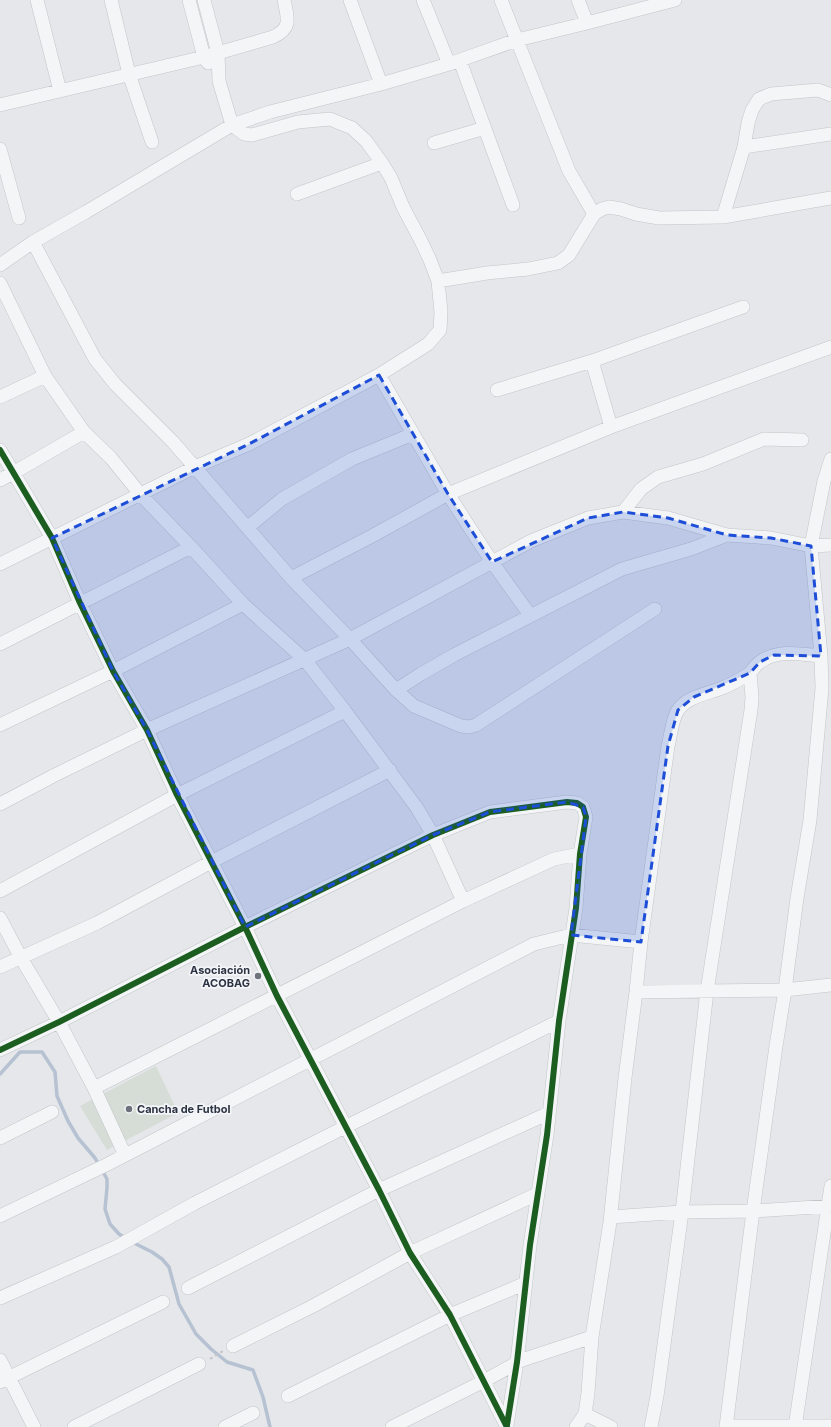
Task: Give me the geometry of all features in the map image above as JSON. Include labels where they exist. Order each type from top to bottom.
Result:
[{"type":"street","points":[[37,0],[60,91]]},
{"type":"street","points":[[111,0],[129,74],[152,142]]},
{"type":"street","points":[[189,0],[204,57],[219,80]]},
{"type":"street","points":[[0,564],[142,495],[195,467],[249,444],[379,375],[428,344],[440,330],[441,312],[438,280],[422,241],[403,208],[391,178],[382,163],[366,141],[352,128],[330,119],[298,122],[252,135],[244,134],[232,125],[219,80],[218,53],[204,0]]},
{"type":"street","points":[[0,105],[204,57],[273,37],[283,33],[288,25],[284,0]]},
{"type":"street","points":[[350,0],[381,84]]},
{"type":"street","points":[[423,0],[455,62],[485,128],[513,204]]},
{"type":"street","points":[[500,0],[569,171],[594,214]]},
{"type":"street","points":[[578,0],[587,23]]},
{"type":"street","points":[[0,265],[33,242],[232,125],[270,112],[381,84],[455,62],[517,40],[587,23],[654,3],[675,0]]},
{"type":"street","points":[[723,217],[744,146],[748,123],[752,110],[759,99],[771,94],[818,90],[831,95]]},
{"type":"street","points":[[434,143],[485,128]]},
{"type":"street","points":[[744,146],[831,134]]},
{"type":"street","points":[[0,149],[20,218]]},
{"type":"street","points":[[297,194],[382,163]]},
{"type":"street","points":[[438,280],[528,269],[558,263],[569,255],[594,214],[602,208],[609,207],[622,209],[636,214],[659,218],[723,217],[831,198]]},
{"type":"street","points":[[33,242],[95,359],[115,384],[173,442],[291,578],[350,639],[396,690],[414,706],[462,726],[469,727],[476,725],[503,709],[655,609]]},
{"type":"street","points":[[0,283],[45,376],[84,432],[110,458],[242,604],[304,660],[345,711],[417,808],[433,835],[464,901]]},
{"type":"street","points":[[497,390],[592,361],[744,307]]},
{"type":"street","points":[[291,578],[448,494],[611,427],[831,347]]},
{"type":"street","points":[[592,361],[611,427]]},
{"type":"street","points":[[379,375],[448,494],[492,562],[530,615]]},
{"type":"street","points":[[0,397],[45,376]]},
{"type":"street","points":[[0,480],[84,432]]},
{"type":"street","points":[[248,527],[282,498],[352,458],[414,434]]},
{"type":"street","points":[[623,512],[641,489],[658,477],[703,464],[764,439],[802,440]]},
{"type":"street","points":[[0,450],[52,538],[80,603],[113,671],[147,730],[177,795],[210,862],[245,927],[277,996],[379,1190],[410,1254],[450,1315],[507,1426]]},
{"type":"street","points":[[831,459],[824,481],[811,546],[821,656],[826,688],[810,820],[797,898],[753,1211],[726,1427],[831,1426]]},
{"type":"street","points":[[1,800],[55,776],[147,730],[350,639],[531,541],[588,518],[623,512],[668,518],[727,535],[771,538],[811,546],[831,545]]},
{"type":"street","points":[[396,690],[454,655],[622,569],[691,549],[727,535]]},
{"type":"street","points":[[0,644],[191,547]]},
{"type":"street","points":[[0,725],[113,671],[242,604]]},
{"type":"street","points":[[576,1427],[584,1414],[588,1393],[592,1337],[611,1217],[641,942],[668,746],[673,722],[678,710],[694,697],[727,686],[750,674],[760,662],[774,655],[796,654],[821,656]]},
{"type":"street","points":[[651,1427],[657,1396],[682,1212],[707,991],[751,710],[752,697],[750,674]]},
{"type":"street","points":[[0,891],[177,795],[345,711]]},
{"type":"street","points":[[0,967],[97,923],[210,862],[390,770]]},
{"type":"street","points":[[0,1050],[59,1022],[245,927],[433,835],[490,812],[567,802],[576,803],[583,807],[586,817],[580,854],[576,908],[559,1021],[549,1113],[537,1194],[517,1362],[507,1426]]},
{"type":"street","points":[[94,1088],[464,901],[554,859],[580,854]]},
{"type":"street","points":[[0,918],[20,958],[59,1022],[94,1088],[125,1155]]},
{"type":"street","points":[[0,1216],[108,1164],[534,944],[571,935],[641,942]]},
{"type":"street","points":[[636,992],[785,990],[831,985]]},
{"type":"street","points":[[0,1298],[116,1247],[195,1203],[559,1021]]},
{"type":"street","points":[[0,1138],[52,1112]]},
{"type":"street","points":[[188,1288],[379,1190],[549,1113]]},
{"type":"street","points":[[795,1427],[830,1206],[831,1186]]},
{"type":"street","points":[[231,1347],[313,1306],[410,1254],[537,1194]]},
{"type":"street","points":[[611,1217],[682,1212],[753,1211],[830,1206]]},
{"type":"street","points":[[288,1396],[450,1315],[526,1283]]},
{"type":"street","points":[[5,1380],[163,1302]]},
{"type":"street","points":[[392,1427],[484,1381],[517,1362],[592,1337]]},
{"type":"street","points":[[0,1360],[5,1380],[34,1427]]},
{"type":"street","points":[[74,1427],[202,1363]]},
{"type":"street","points":[[225,1427],[253,1413]]},
{"type":"street","points":[[584,1414],[611,1427]]},
{"type":"path","points":[[202,1363],[231,1347]]},
{"type":"highlighted area","points":[[379,375],[448,494],[492,562],[588,518],[623,512],[668,518],[727,535],[771,538],[811,546],[821,656],[774,655],[760,662],[750,673],[694,697],[678,710],[668,746],[641,942],[571,935],[586,817],[583,807],[567,802],[490,812],[433,835],[245,927],[147,730],[113,671],[52,538],[249,444]]},
{"type":"shaded area","name":"Cancha de Futbol","points":[[156,1066],[178,1113],[107,1150],[80,1106]]},
{"type":"waterway","points":[[0,1074],[20,1052],[42,1052],[55,1072],[57,1096],[68,1121],[78,1138],[95,1158],[107,1179],[105,1209],[110,1224],[125,1238]]},
{"type":"waterway","points":[[132,1242],[152,1252],[162,1259],[169,1267],[179,1304],[196,1334],[227,1362],[253,1370],[263,1397],[270,1427]]},
{"type":"cycle path","points":[[0,450],[52,538],[80,603],[113,671],[147,730],[177,795],[245,927],[277,996],[379,1190],[410,1253],[450,1315],[507,1427]]},
{"type":"cycle path","points":[[0,1050],[59,1022],[245,927],[433,835],[490,812],[567,802],[577,803],[583,807],[586,817],[580,854],[576,908],[559,1021],[547,1135],[530,1245],[517,1362],[507,1425]]},
{"type":"place","name":"Asociación ACOBAG","points":[[258,976]]},
{"type":"place","name":"Cancha de Futbol","points":[[129,1109]]}]
